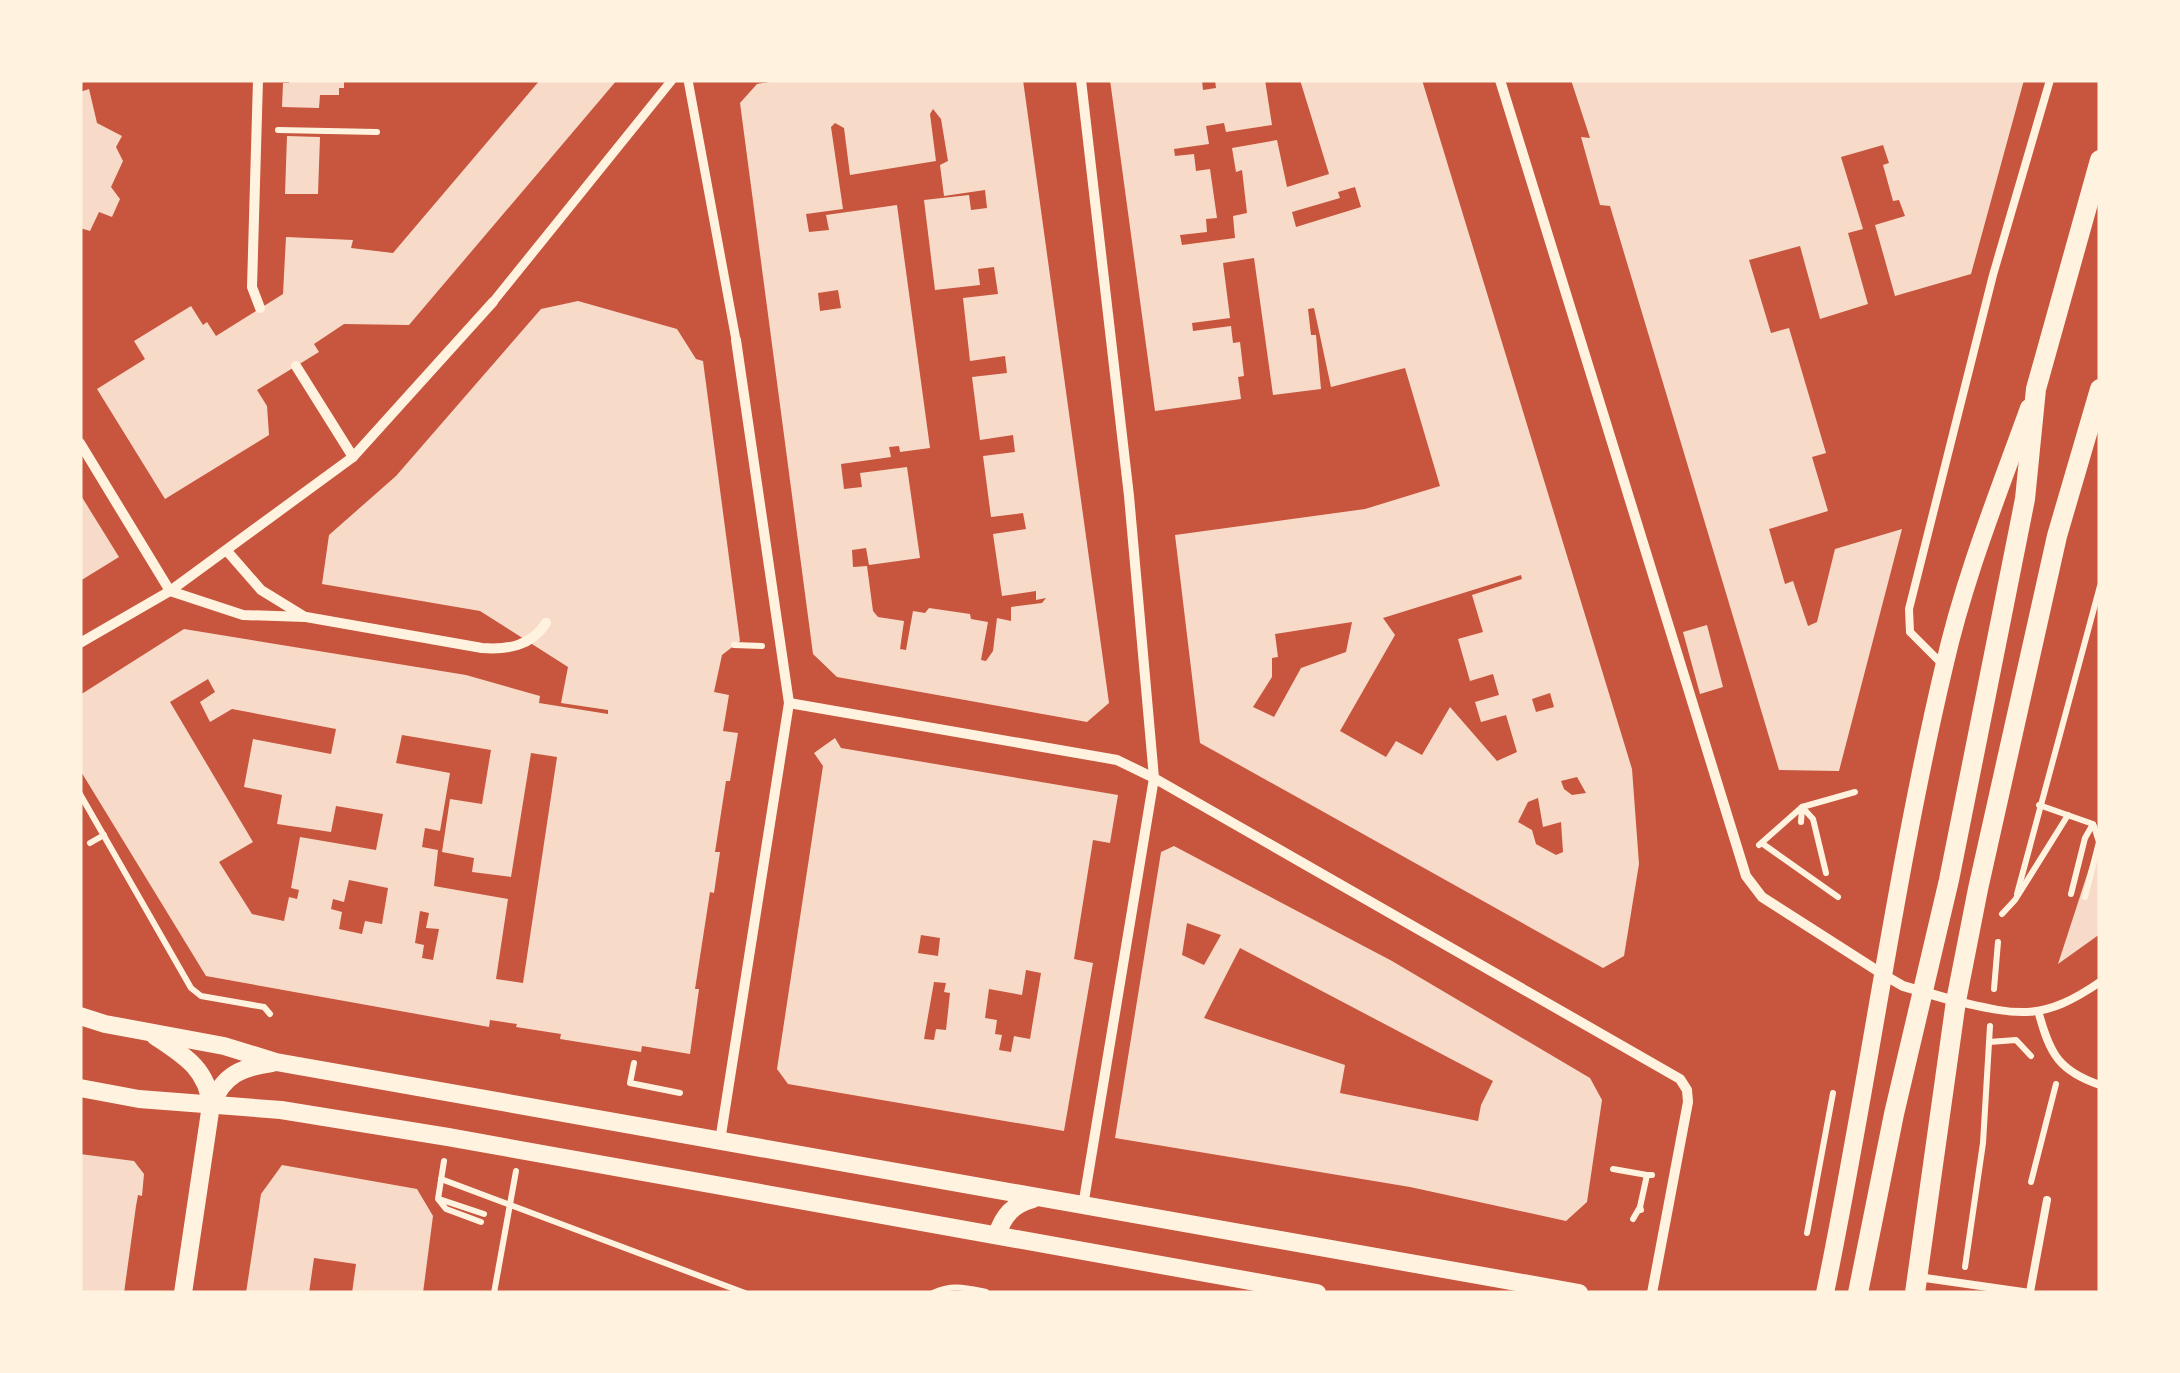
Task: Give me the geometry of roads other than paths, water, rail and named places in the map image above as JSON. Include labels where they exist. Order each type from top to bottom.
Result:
[{"type":"main road","points":[[1858,1293],[2025,499],[2036,389],[2100,160]]},
{"type":"main road","points":[[1916,1285],[1956,1001],[1998,794],[2056,536],[2100,389]]},
{"type":"street","points":[[258,80],[252,287],[260,308]]},
{"type":"street","points":[[80,644],[170,592],[354,457],[493,302],[672,80]]},
{"type":"street","points":[[688,80],[736,340],[789,703],[720,1142]]},
{"type":"street","points":[[1081,80],[1129,496],[1154,778],[1083,1206]]},
{"type":"street","points":[[1500,80],[1746,876],[1762,897],[1884,976],[1956,1001]]},
{"type":"street","points":[[296,366],[354,457]]},
{"type":"street","points":[[1825,1293],[1902,866],[1944,666],[1975,554],[2036,389]]},
{"type":"street","points":[[80,443],[170,592],[243,616],[306,617],[496,649],[530,640],[546,624]]},
{"type":"street","points":[[227,550],[261,590],[306,617]]},
{"type":"street","points":[[789,703],[1117,760],[1680,1080],[1687,1090],[1688,1102],[1652,1293]]},
{"type":"street","points":[[82,1018],[224,1046],[276,1062],[1579,1293]]},
{"type":"street","points":[[150,1033],[196,1064],[206,1082],[211,1105]]},
{"type":"street","points":[[183,1293],[211,1105],[217,1090],[244,1068],[276,1062]]},
{"type":"street","points":[[80,1088],[117,1096],[281,1110],[448,1137],[1317,1293]]},
{"type":"street","points":[[997,1235],[1007,1214],[1038,1198]]},
{"type":"lane","points":[[1944,666],[1910,632],[1909,608],[1993,275],[2050,80]]},
{"type":"lane","points":[[1956,1001],[2038,1014],[2100,982]]},
{"type":"lane","points":[[2038,1014],[2062,1066],[2100,1085]]},
{"type":"lane","points":[[1916,1285],[2030,1292],[2047,1200]]}]
